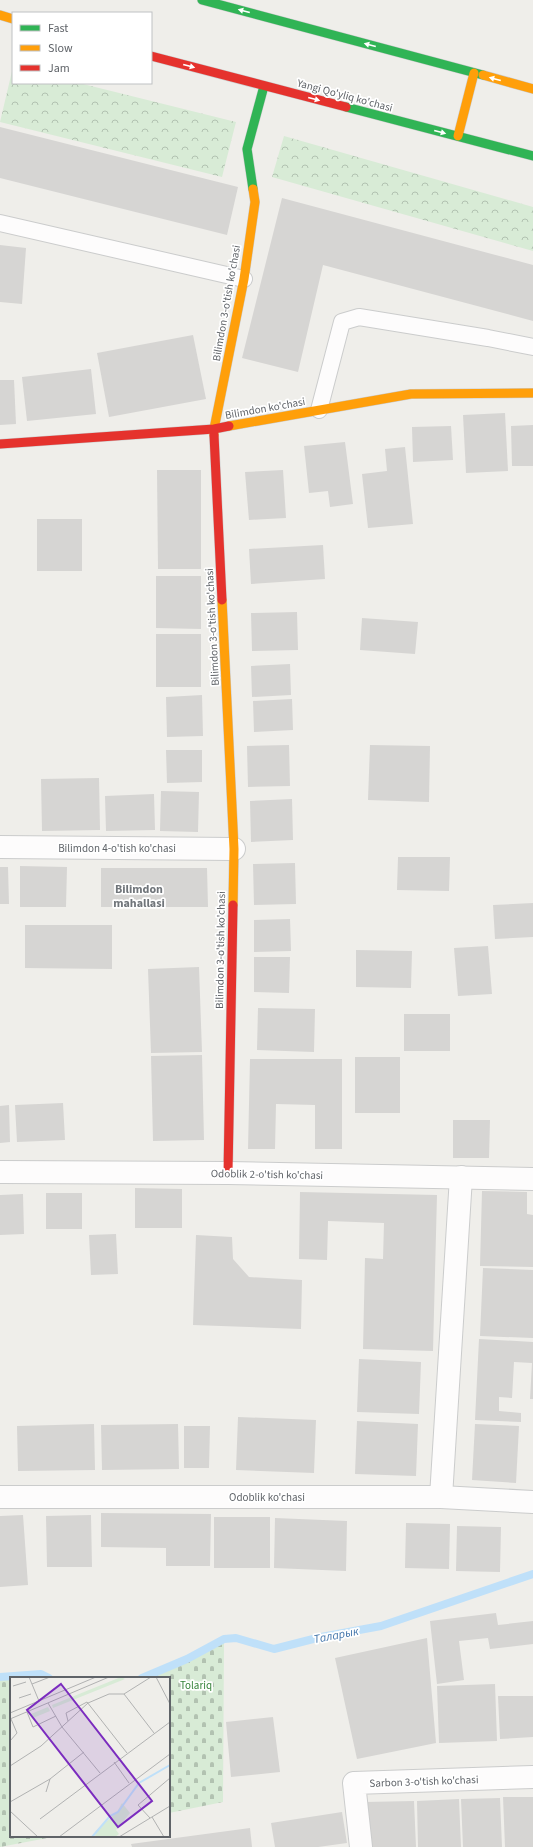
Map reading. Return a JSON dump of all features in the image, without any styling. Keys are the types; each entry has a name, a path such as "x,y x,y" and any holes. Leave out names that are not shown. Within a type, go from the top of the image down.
{"street":[{"path":"202,0 533,89"},
{"path":"0,15 12,19"},
{"name":"Yangi Qo'yliq ko'chasi","path":"152,56 533,156"},
{"path":"458,136 474,74"},
{"name":"Bilimdon 3-o'tish ko'chasi","path":"228,1173 234,849 214,429 244,279 256,202 247,150 264,86"},
{"name":"Bilimdon ko'chasi","path":"0,444 214,429 411,394 533,393"},
{"name":"Bilimdon 4-o'tish ko'chasi","path":"0,847 234,849"},
{"name":"Odoblik 2-o'tish ko'chasi","path":"0,1172 228,1173 533,1179"},
{"path":"441,1497 461,1177"},
{"name":"Odoblik ko'chasi","path":"0,1498 441,1497 533,1502"},
{"name":"Sarbon 3-o'tish ko'chasi","path":"361,1847 354,1783 533,1777"}],"lane":[{"path":"0,224 244,279"},
{"path":"320,410 342,322 359,317 488,338 533,347"}],"green space":[{"path":"12,71 12,84 83,84 236,122 222,177 0,122"},
{"path":"284,136 533,207 533,251 272,177"},
{"name":"Tolariq","path":"224,1639 223,1802 170,1813 170,1677 144,1677 187,1659"},
{"path":"41,1674 47,1677 10,1677 10,1837 53,1837 0,1847 0,1677"}],"building":[{"path":"0,127 238,187 227,235 0,178"},
{"path":"282,198 533,265 533,321 323,265 298,372 242,358"},
{"path":"0,245 26,248 22,304 0,302"},
{"path":"193,335 206,399 109,417 97,353"},
{"path":"91,369 96,414 27,421 22,377"},
{"path":"0,380 14,380 16,424 0,425"},
{"path":"505,413 508,471 466,473 463,415"},
{"path":"533,425 533,466 512,466 511,426"},
{"path":"451,426 453,460 413,462 412,427"},
{"path":"345,442 353,504 330,507 328,491 309,493 304,446"},
{"path":"405,447 413,524 368,528 362,474 387,471 385,449"},
{"path":"157,470 201,470 201,569 158,569"},
{"path":"283,470 286,518 249,520 245,472"},
{"path":"37,519 82,519 82,571 37,571"},
{"path":"323,545 325,579 251,584 249,549"},
{"path":"156,576 201,576 201,629 156,628"},
{"path":"297,612 298,650 252,651 251,613"},
{"path":"362,618 418,622 415,654 360,650"},
{"path":"156,634 201,634 201,687 156,687"},
{"path":"290,664 291,695 252,697 251,666"},
{"path":"202,695 203,736 167,737 166,697"},
{"path":"292,699 293,730 254,732 253,701"},
{"path":"289,745 290,786 248,787 247,746"},
{"path":"370,745 430,746 429,802 368,800"},
{"path":"166,750 202,750 202,782 167,783"},
{"path":"99,778 100,830 42,831 41,779"},
{"path":"161,791 199,792 198,832 160,831"},
{"path":"154,794 155,830 106,831 105,796"},
{"path":"292,799 293,840 251,842 250,801"},
{"path":"398,857 450,857 449,891 397,890"},
{"path":"295,863 296,904 254,905 253,864"},
{"path":"20,866 67,867 66,907 20,907"},
{"path":"0,867 8,867 9,904 0,904"},
{"path":"101,868 207,868 208,907 101,907"},
{"path":"533,903 533,937 495,939 493,905"},
{"path":"290,919 291,951 254,952 254,920"},
{"path":"25,925 112,925 112,969 25,968"},
{"path":"488,946 492,994 458,996 454,948"},
{"path":"356,950 412,951 411,988 356,987"},
{"path":"254,957 290,957 289,993 254,992"},
{"path":"199,967 202,1052 151,1053 148,969"},
{"path":"258,1008 315,1009 314,1052 257,1050"},
{"path":"404,1014 450,1014 450,1051 404,1051"},
{"path":"202,1055 204,1140 153,1141 151,1056"},
{"path":"355,1057 400,1057 400,1113 355,1113"},
{"path":"250,1059 342,1059 342,1149 315,1149 315,1105 276,1104 275,1149 248,1149"},
{"path":"63,1103 65,1140 17,1142 15,1105"},
{"path":"9,1105 10,1142 0,1143 0,1106"},
{"path":"453,1120 490,1120 489,1158 453,1158"},
{"path":"135,1188 182,1189 182,1228 135,1228"},
{"path":"482,1191 527,1192 527,1214 533,1215 533,1267 480,1266"},
{"path":"300,1192 437,1195 433,1351 363,1349 365,1258 383,1259 384,1223 328,1221 327,1260 299,1259"},
{"path":"46,1193 82,1193 82,1229 46,1229"},
{"path":"23,1194 24,1234 0,1235 0,1195"},
{"path":"116,1234 118,1274 91,1275 89,1235"},
{"path":"196,1235 232,1237 233,1259 249,1277 302,1280 301,1329 193,1325"},
{"path":"483,1268 533,1270 533,1338 480,1336"},
{"path":"479,1339 533,1342 533,1399 530,1399 532,1363 514,1362 512,1398 499,1397 499,1411 521,1413 521,1422 475,1420"},
{"path":"359,1359 421,1362 419,1414 357,1412"},
{"path":"238,1417 316,1420 314,1473 236,1470"},
{"path":"357,1421 418,1424 416,1476 355,1474"},
{"path":"94,1424 95,1470 18,1471 17,1426"},
{"path":"178,1424 179,1469 102,1470 101,1425"},
{"path":"475,1424 519,1426 516,1483 472,1480"},
{"path":"184,1426 210,1426 209,1468 184,1468"},
{"path":"101,1513 211,1514 210,1566 166,1566 166,1548 101,1547"},
{"path":"23,1515 28,1585 0,1587 0,1516"},
{"path":"91,1515 92,1567 47,1567 46,1516"},
{"path":"214,1517 270,1517 270,1568 214,1568"},
{"path":"275,1518 347,1521 346,1571 274,1568"},
{"path":"406,1523 450,1524 449,1569 405,1568"},
{"path":"457,1526 501,1527 500,1572 456,1571"},
{"path":"496,1613 498,1625 533,1621 533,1644 490,1649 488,1638 459,1641 464,1680 437,1684 430,1621"},
{"path":"427,1638 436,1743 357,1759 335,1658"},
{"path":"495,1684 497,1741 439,1743 437,1686"},
{"path":"498,1696 533,1696 533,1737 500,1739"},
{"path":"273,1717 280,1772 231,1777 226,1722"},
{"path":"503,1797 533,1797 533,1847 505,1847"},
{"path":"500,1798 502,1847 463,1847 461,1799"},
{"path":"459,1799 461,1847 418,1847 417,1801"},
{"path":"414,1801 416,1847 366,1847 365,1802"},
{"path":"342,1812 347,1843 318,1847 275,1847 271,1823"},
{"path":"250,1828 252,1847 132,1847 131,1844"}],"waterway":[{"name":"Таларык","path":"144,1677 187,1659 224,1639 236,1638 274,1649 321,1637 381,1626 533,1574"},
{"name":"Таларык","path":"0,1677 41,1674 47,1677"}],"traffic: fast":[{"path":"202,0 483,75"},
{"path":"253,189 247,149 264,86"},
{"path":"346,107 533,156"}],"traffic: slow":[{"path":"0,15 12,19"},
{"path":"458,136 474,73"},
{"path":"483,75 533,89"},
{"path":"214,435 244,279 255,202 253,189"},
{"path":"229,426 411,394 533,393"},
{"path":"222,600 234,849 233,905"}],"traffic: jam":[{"path":"152,56 346,107"},
{"path":"0,444 214,429 229,426"},
{"path":"214,435 222,600"},
{"path":"228,1173 233,905"}],"district":[{"name":"Bilimdon mahallasi","path":"139,896"}]}
